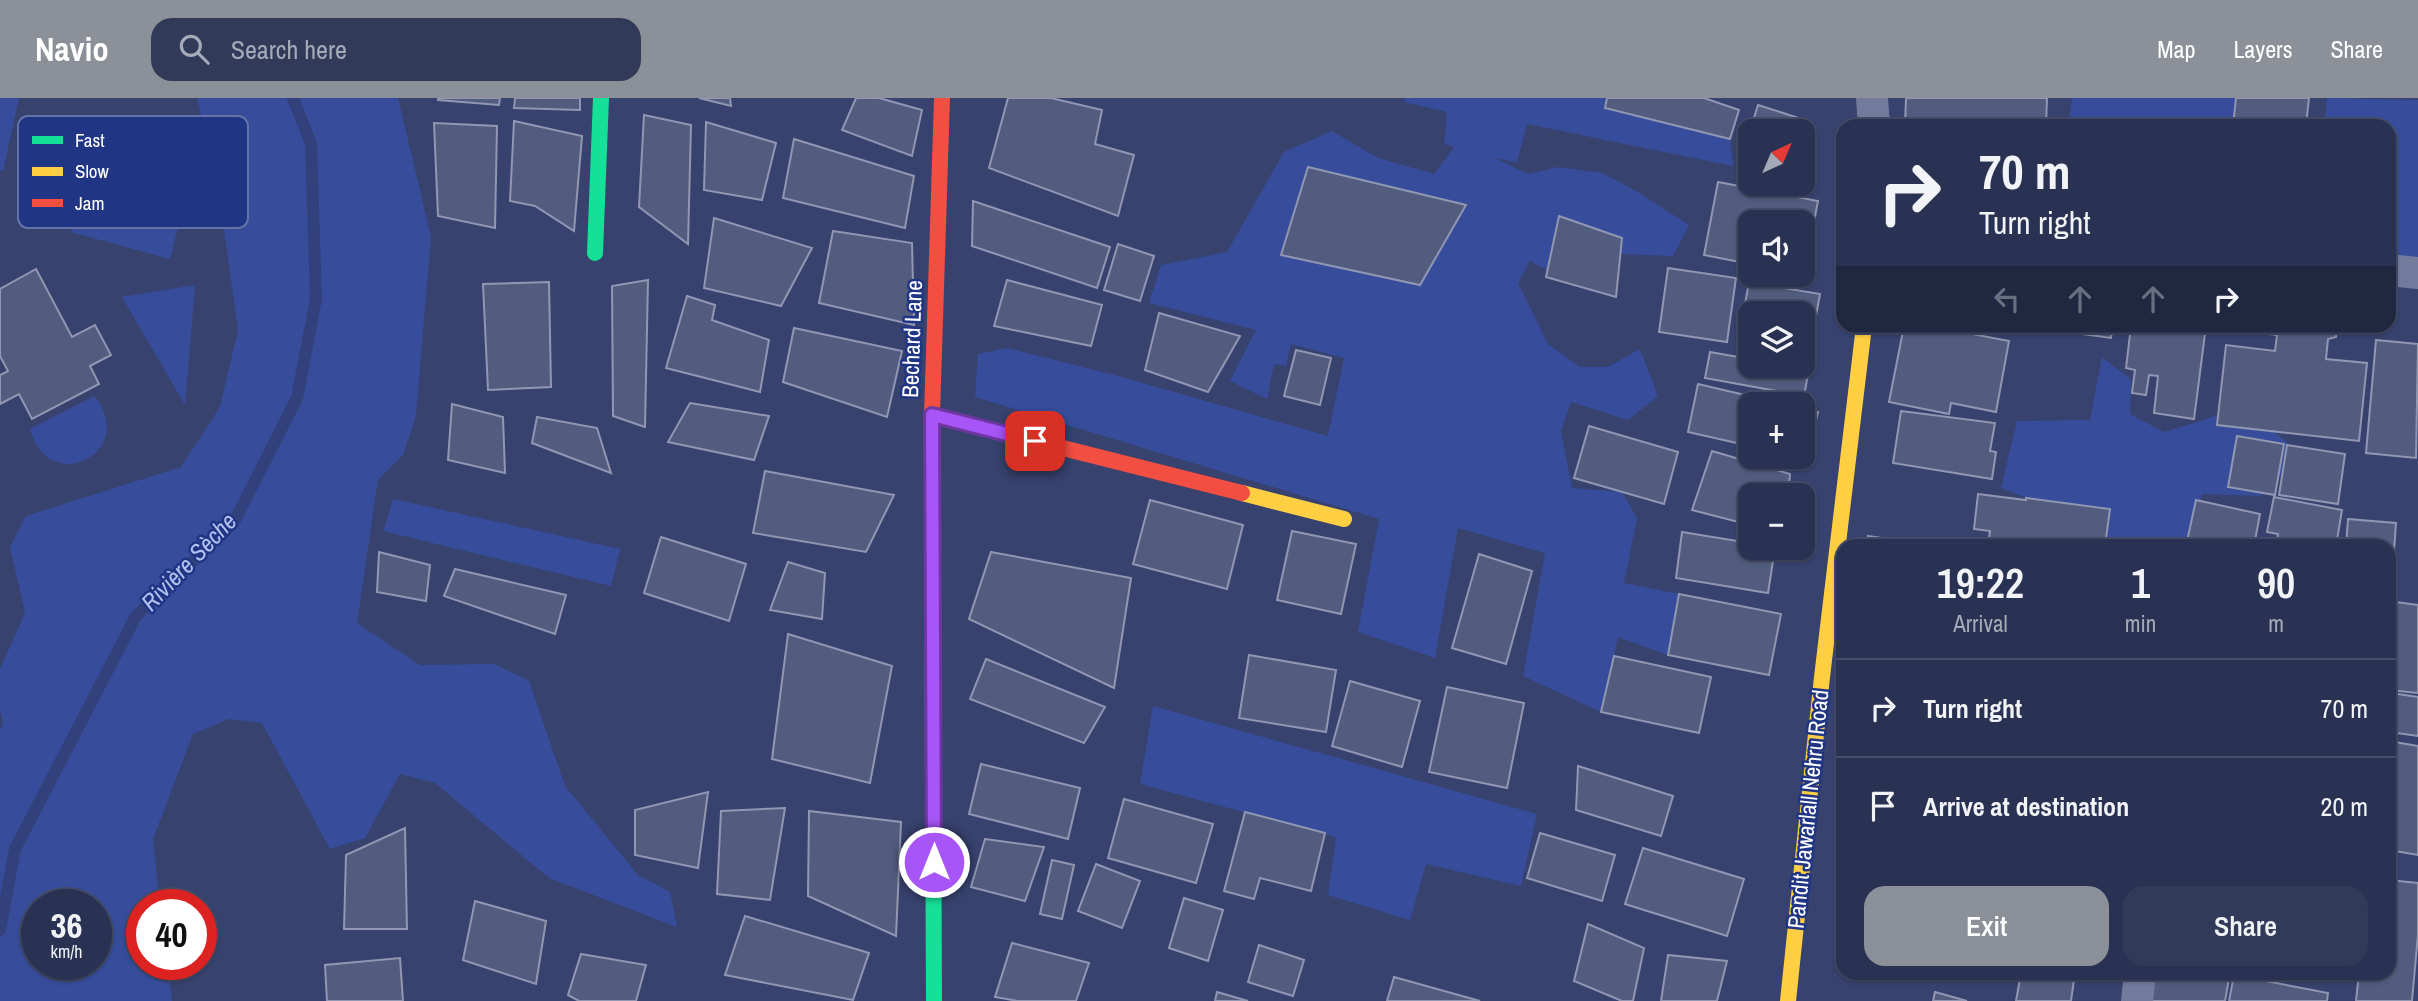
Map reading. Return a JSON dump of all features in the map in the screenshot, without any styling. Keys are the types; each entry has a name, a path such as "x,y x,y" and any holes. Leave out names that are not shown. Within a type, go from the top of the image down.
{"street":[{"path":"595,253 601,98"},
{"name":"Bechard Lane","path":"934,1001 932,415 942,98"},
{"path":"1872,98 1874,119"},
{"path":"2396,271 2418,273"},
{"name":"Pandit Jawarlall Nehru Road","path":"1845,539 1863,333"},
{"path":"932,415 1344,519"},
{"name":"Pandit Jawarlall Nehru Road","path":"1788,1001 1836,634"},
{"path":"2137,1001 2139,980"}],"shaded area":[{"path":"0,98 19,98 3,171 0,171"},
{"path":"197,98 398,98 431,237 416,416 403,455 378,480 357,623 420,665 494,664 529,681 565,786 638,875 670,892 677,927 549,878 435,783 400,774 365,838 330,849 262,723 229,719 193,734 153,839 158,889 126,889 126,980 169,980 172,1001 0,1001 0,731 3,723 0,708 0,669 25,613 10,547 26,516 181,467 220,407 238,330 224,228 248,228 248,116 201,116"},
{"path":"1405,98 1607,98 1606,108 1730,139 1733,166 1527,124 1517,163 1493,157 1528,174 1558,167 1602,173 1689,225 1673,256 1621,254 1600,249 1574,285 1530,261 1518,283 1548,344 1580,367 1608,367 1640,349 1658,396 1628,420 1571,402 1561,431 1572,488 1622,492 1637,518 1624,583 1679,594 1668,655 1618,637 1601,712 1523,676 1545,553 1458,528 1435,658 1358,632 1379,519 975,397 978,354 1007,348 1118,376 1328,436 1344,358 1291,344 1286,366 1274,364 1267,399 1230,381 1256,330 1149,303 1161,265 1227,252 1284,152 1332,131 1378,158 1434,174 1454,147 1444,144 1447,112 1404,102"},
{"path":"2072,98 2243,98 2242,119 2070,119"},
{"path":"2327,98 2418,100 2418,273 2396,271 2396,119 2325,119"},
{"path":"72,228 178,228 170,259 71,232"},
{"path":"195,285 185,405 122,297"},
{"path":"2102,357 2131,380 2130,414 2164,432 2242,405 2302,455 2260,496 2202,494 2191,539 2106,539 2099,526 2001,488 2017,421 2090,420"},
{"path":"94,396 105,416 106,434 99,449 86,459 71,464 54,461 40,450 30,429"},
{"path":"393,499 620,549 611,586 383,531"},
{"path":"1153,706 1537,814 1521,886 1426,864 1410,920 1328,895 1336,837 1140,784"}],"building":[{"path":"438,98 500,98 499,105"},
{"path":"515,98 580,98 580,110 514,108"},
{"path":"699,98 730,98 731,106"},
{"path":"856,98 879,98 922,110 912,156 842,130"},
{"path":"1008,98 1051,98 1102,110 1095,144 1134,155 1118,216 989,168"},
{"path":"1607,98 1704,98 1739,110 1730,139 1605,108"},
{"path":"1906,98 2047,98 2046,119 1905,119"},
{"path":"2236,98 2309,98 2307,119 2234,119"},
{"path":"1758,105 1802,119 1754,119"},
{"path":"644,115 691,125 688,244 639,207"},
{"path":"514,121 582,136 574,231 535,206 510,201"},
{"path":"706,122 776,143 762,200 704,190"},
{"path":"434,123 497,126 495,228 438,216"},
{"path":"794,139 914,176 905,228 783,198"},
{"path":"1308,167 1466,205 1420,285 1281,255"},
{"path":"1718,182 1738,186 1738,196 1792,196 1818,201 1815,217 1815,210 1738,210 1738,262 1704,255"},
{"path":"973,201 1110,247 1097,288 972,246"},
{"path":"1559,216 1622,238 1616,297 1546,277"},
{"path":"714,218 812,248 781,306 704,288"},
{"path":"833,231 912,243 914,325 819,303"},
{"path":"1118,244 1154,256 1140,301 1104,290"},
{"path":"1668,268 1736,278 1727,342 1659,332"},
{"path":"36,269 72,337 95,325 111,355 90,366 99,384 32,419 19,394 0,404 0,375 8,371 0,356 0,289"},
{"path":"648,280 645,427 613,416 612,286"},
{"path":"1007,280 1102,305 1091,346 994,326"},
{"path":"549,282 551,387 488,390 483,284"},
{"path":"1748,287 1779,287 1820,294 1815,322 1815,301 1746,301"},
{"path":"687,296 715,305 712,320 769,340 760,392 666,368"},
{"path":"1159,313 1240,336 1208,392 1145,370"},
{"path":"794,328 902,351 887,417 783,382"},
{"path":"1903,333 1967,333 2009,341 1996,412 1951,403 1949,414 1889,402"},
{"path":"2074,333 2112,333 2111,338"},
{"path":"2130,333 2205,333 2194,419 2154,413 2158,376 2149,375 2146,395 2132,393 2135,370 2126,368"},
{"path":"2261,333 2336,333 2336,337 2328,339 2326,359 2367,363 2359,441 2217,425 2226,345 2275,351 2277,335"},
{"path":"2376,340 2418,344 2416,458 2366,453"},
{"path":"1296,350 1331,358 1320,405 1284,396"},
{"path":"1710,352 1738,357 1738,378 1807,378 1805,392 1782,392 1705,378"},
{"path":"1698,384 1738,393 1738,443 1688,432"},
{"path":"690,403 769,416 754,460 668,442"},
{"path":"452,404 503,417 505,473 448,460"},
{"path":"1901,411 1995,423 1990,451 1996,452 1992,479 1893,463"},
{"path":"537,417 597,428 611,473 532,443"},
{"path":"1589,426 1678,452 1664,504 1574,478"},
{"path":"2237,436 2284,444 2275,495 2228,487"},
{"path":"2287,445 2345,454 2338,504 2279,495"},
{"path":"1712,451 1738,459 1738,469 1773,469 1790,474 1789,483 1738,483 1738,522 1692,510"},
{"path":"765,471 894,495 866,552 753,533"},
{"path":"1978,494 2110,509 2106,539 1989,539 1990,531 1974,529"},
{"path":"2274,497 2342,510 2337,539 2277,539 2278,534 2267,532"},
{"path":"1150,500 1243,525 1227,589 1133,564"},
{"path":"2196,500 2260,514 2255,539 2188,539"},
{"path":"2348,519 2396,523 2395,539 2347,539"},
{"path":"1292,531 1356,544 1341,614 1277,600"},
{"path":"1682,532 1738,541 1738,560 1773,560 1768,593 1676,578"},
{"path":"1868,536 1889,539 1868,539"},
{"path":"661,537 746,564 729,621 644,593"},
{"path":"379,552 430,565 426,601 377,592"},
{"path":"991,552 1131,578 1114,688 969,619"},
{"path":"1479,554 1532,571 1506,664 1452,648"},
{"path":"788,562 825,573 822,619 770,610"},
{"path":"455,569 566,595 555,634 444,596"},
{"path":"1679,594 1781,614 1769,675 1668,655"},
{"path":"2396,602 2418,605 2418,693 2396,691"},
{"path":"788,634 892,666 870,783 772,759"},
{"path":"1249,655 1336,670 1326,732 1239,718"},
{"path":"1614,656 1711,677 1699,733 1601,712"},
{"path":"986,659 1105,707 1084,743 970,699"},
{"path":"1350,681 1420,701 1402,767 1332,746"},
{"path":"1447,687 1524,703 1507,788 1429,772"},
{"path":"2396,694 2418,697 2418,736 2396,733"},
{"path":"2396,742 2418,746 2418,855 2396,851"},
{"path":"981,764 1080,788 1068,839 969,814"},
{"path":"1578,766 1673,796 1661,836 1576,810"},
{"path":"708,792 698,868 635,855 635,810"},
{"path":"1124,799 1213,824 1196,883 1108,858"},
{"path":"785,808 770,900 717,894 721,811"},
{"path":"809,811 901,822 896,936 808,896"},
{"path":"1245,812 1325,833 1311,891 1260,878 1254,899 1224,891"},
{"path":"405,828 407,929 344,929 346,855"},
{"path":"1540,833 1615,855 1602,901 1527,878"},
{"path":"985,839 1044,847 1025,901 971,887"},
{"path":"1643,848 1744,879 1727,936 1625,904"},
{"path":"1052,860 1074,865 1062,919 1040,914"},
{"path":"1096,864 1140,881 1122,928 1078,911"},
{"path":"2396,881 2418,883 2418,934 2412,1001 2356,1001 2358,980 2396,980"},
{"path":"1184,898 1223,910 1208,961 1169,948"},
{"path":"475,901 546,921 536,984 463,960"},
{"path":"745,916 869,953 853,1000 725,975"},
{"path":"1588,924 1644,948 1633,1001 1622,1001 1574,981"},
{"path":"1012,943 1089,963 1076,1001 1018,1001 995,997"},
{"path":"1259,945 1304,960 1293,996 1248,982"},
{"path":"581,954 646,965 636,1001 579,1001 568,995"},
{"path":"1668,955 1727,961 1717,1001 1661,1001"},
{"path":"400,958 403,1001 327,1001 325,965"},
{"path":"1394,977 1480,1001 1387,1001"},
{"path":"2020,980 2074,980 2071,1001 2016,1001"},
{"path":"2152,980 2229,980 2225,1001 2148,1001"},
{"path":"2233,980 2260,980 2328,993 2327,1001 2229,1001"},
{"path":"1217,992 1248,1001 1215,1001"},
{"path":"1935,992 1967,1001 1933,1001"}],"waterway":[{"name":"Rivière Sèche","path":"0,930 15,849 136,616 234,522 297,398 316,299 311,144 293,98"}],"traffic: fast":[{"path":"595,253 601,98"},
{"path":"932,533 934,1001"}],"traffic: slow":[{"path":"1839,539 1863,333"},
{"path":"1242,493 1344,519"},
{"path":"1788,1001 1836,560"}],"traffic: jam":[{"path":"932,533 932,415 942,98"},
{"path":"932,415 1242,493"}],"route":[{"path":"934,862 932,415 1035,441"}]}
